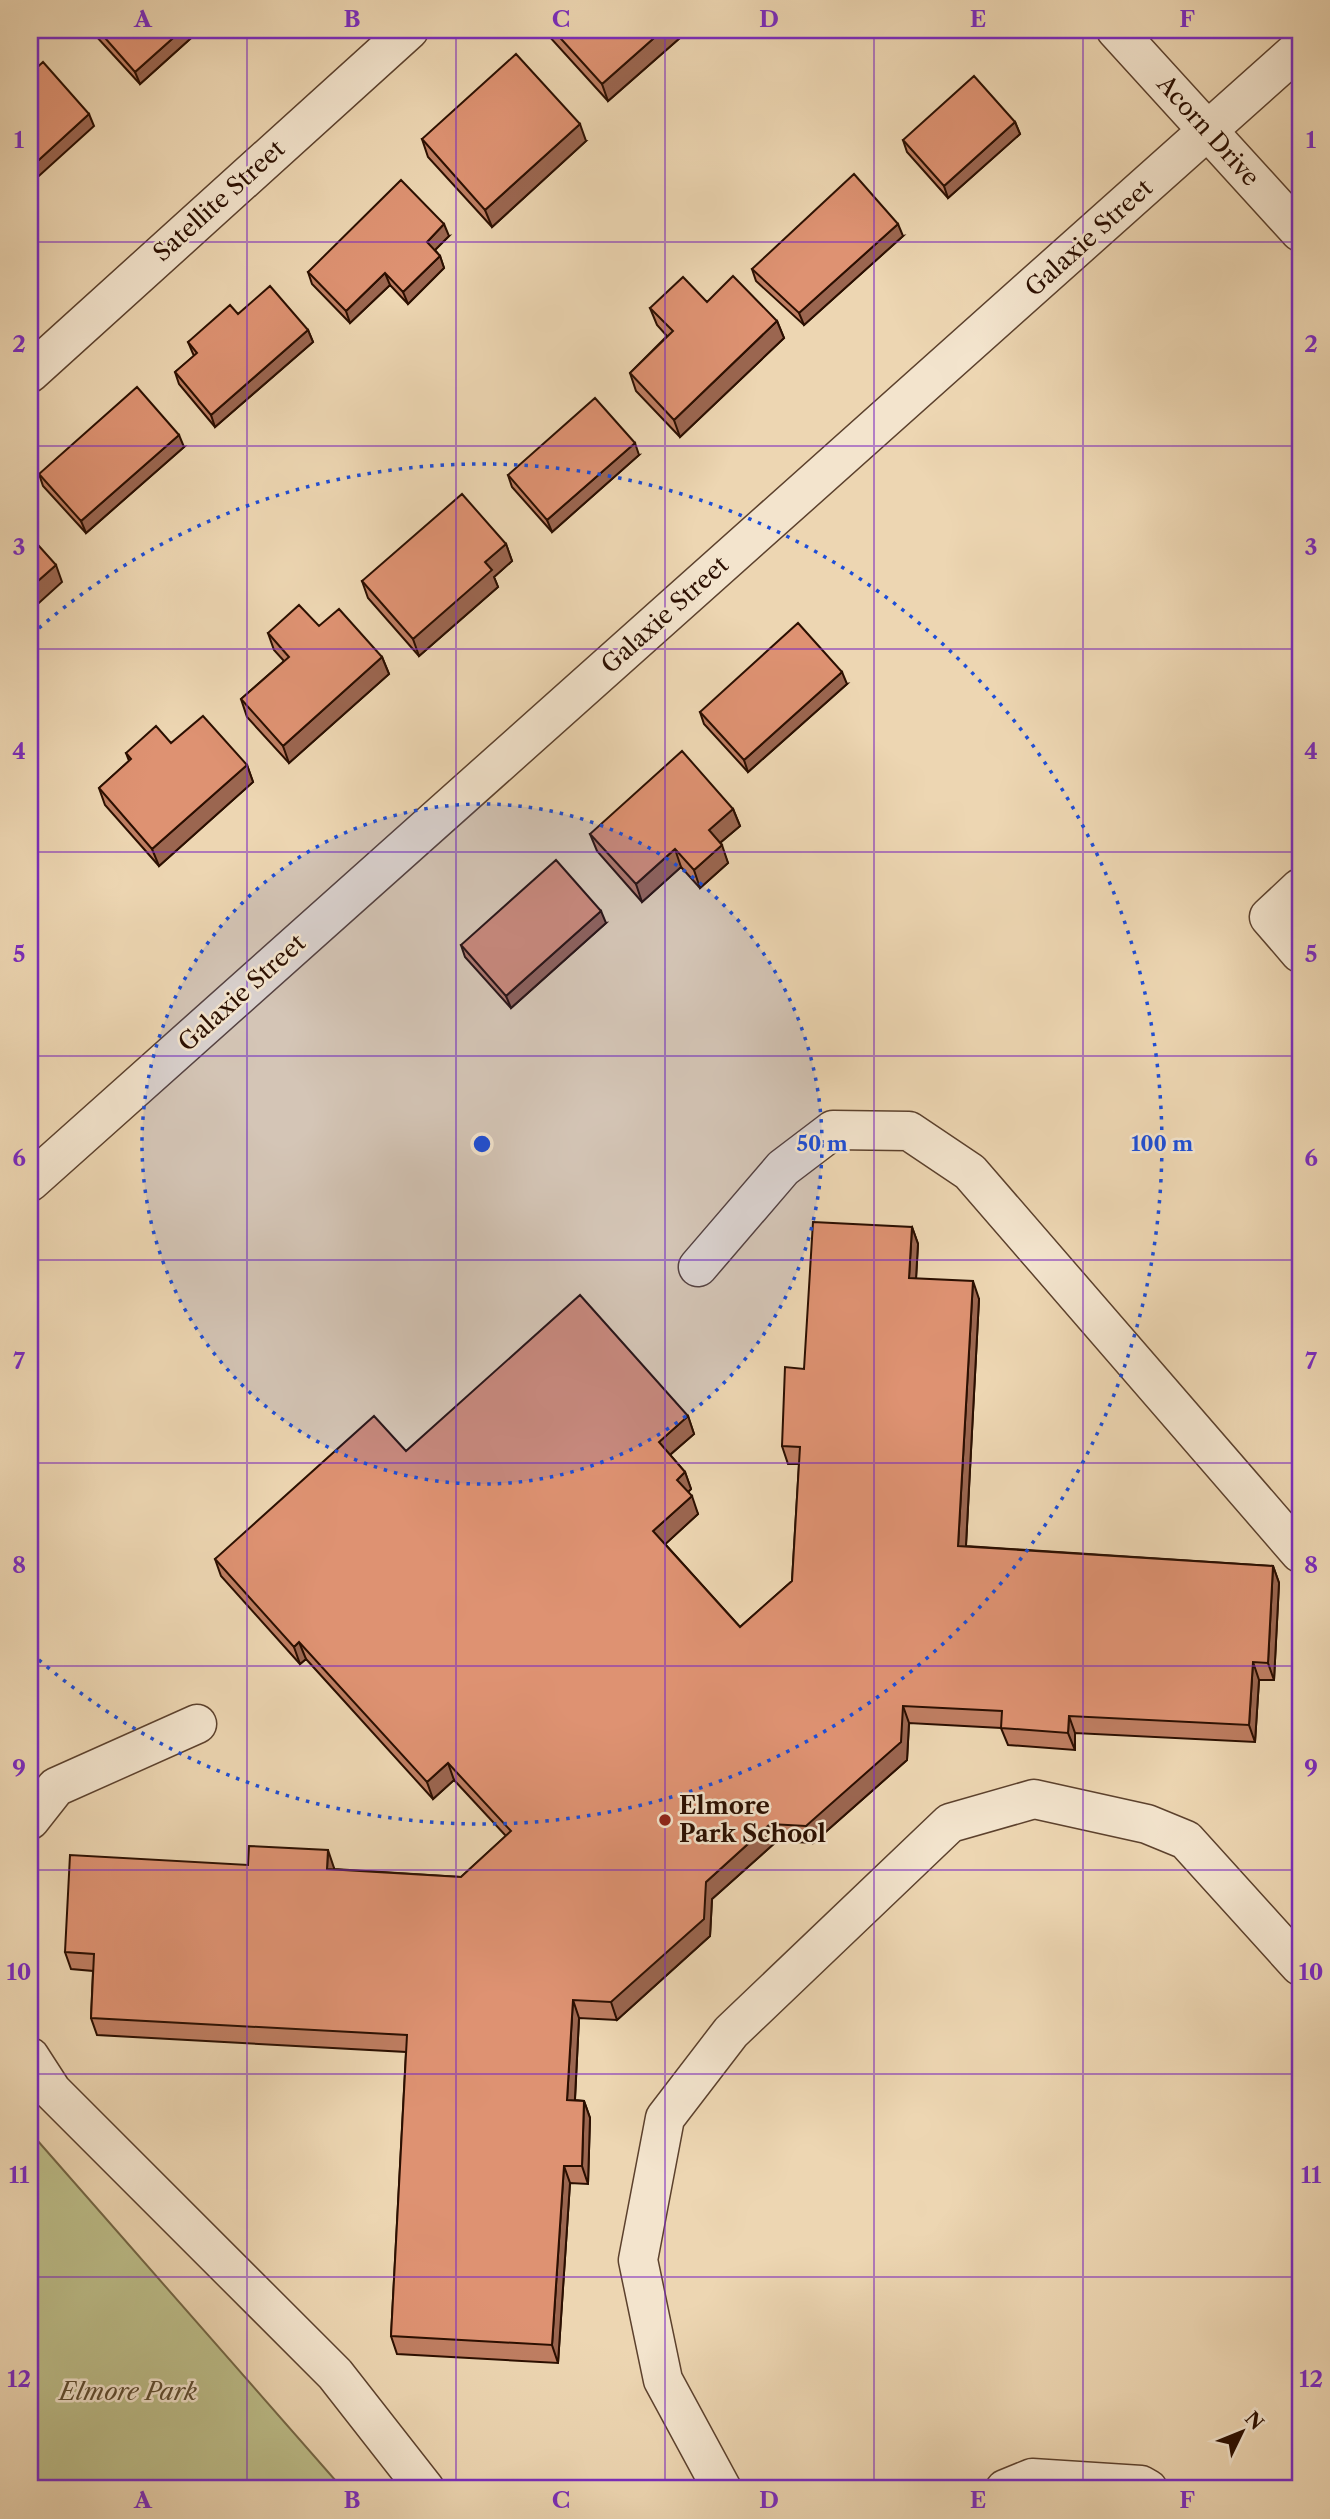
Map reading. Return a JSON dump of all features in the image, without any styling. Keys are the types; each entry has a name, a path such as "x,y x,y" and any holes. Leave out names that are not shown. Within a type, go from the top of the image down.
{"street":[{"name":"Satellite Street","path":"30,373 409,30"},
{"name":"Acorn Drive","path":"1116,30 1300,232"},
{"name":"Galaxie Street","path":"30,1182 1300,48"},
{"path":"1300,888 1269,917 1300,953"},
{"path":"698,1267 783,1168 833,1130 909,1131 970,1172 1300,1553"},
{"path":"30,1820 56,1787 197,1724"},
{"path":"722,2489 663,2380 638,2260 665,2119 732,2032 950,1822 1034,1800 1147,1824 1186,1840 1300,1966"},
{"path":"30,2057 52,2091 335,2374 425,2489"},
{"path":"1005,2489 1032,2478 1141,2485 1148,2489"}],"green space":[{"name":"Elmore Park","path":"30,2132 343,2489 30,2489"}],"building":[{"path":"98,30 182,30 135,72"},
{"path":"553,30 663,30 602,84"},
{"path":"516,54 580,124 485,210 422,139"},
{"path":"43,62 89,114 30,168 30,74"},
{"path":"974,76 1015,122 944,186 903,140"},
{"path":"854,174 898,224 799,313 752,269"},
{"path":"401,180 444,224 427,242 440,256 403,292 385,273 346,311 308,272"},
{"path":"733,276 777,321 674,420 630,373 673,331 650,308 683,277 707,302"},
{"path":"270,286 308,330 211,415 175,372 197,353 188,342 230,305 238,314"},
{"path":"137,387 179,435 81,521 39,474"},
{"path":"595,398 635,443 547,520 508,475"},
{"path":"462,494 506,544 485,562 492,570 413,639 362,581"},
{"path":"30,536 56,565 30,588"},
{"path":"299,605 319,626 339,609 382,657 283,746 241,699 289,657 268,633"},
{"path":"798,623 842,672 744,760 700,712"},
{"path":"203,716 247,765 152,849 99,788 131,759 126,753 156,726 171,743"},
{"path":"682,751 733,809 709,830 722,845 694,870 675,849 636,884 590,834"},
{"path":"556,860 601,911 506,996 461,945"},
{"name":"Elmore Park School","path":"813,1222 912,1227 909,1278 973,1281 958,1546 1273,1566 1268,1663 1253,1662 1249,1725 1069,1716 1068,1733 1001,1728 1002,1711 903,1706 901,1742 806,1826 770,1824 706,1882 704,1919 611,2002 573,2000 567,2100 584,2101 582,2166 564,2166 552,2345 391,2336 407,2035 91,2018 94,1954 65,1952 70,1855 248,1865 249,1846 328,1850 327,1869 461,1877 511,1831 448,1763 427,1782 299,1642 294,1647 215,1559 374,1416 406,1451 580,1295 688,1416 659,1442 685,1472 677,1480 692,1496 653,1531 740,1627 792,1581 800,1447 782,1446 785,1367 804,1369"}],"place":[{"name":"Elmore Park School","path":"665,1820"}]}
